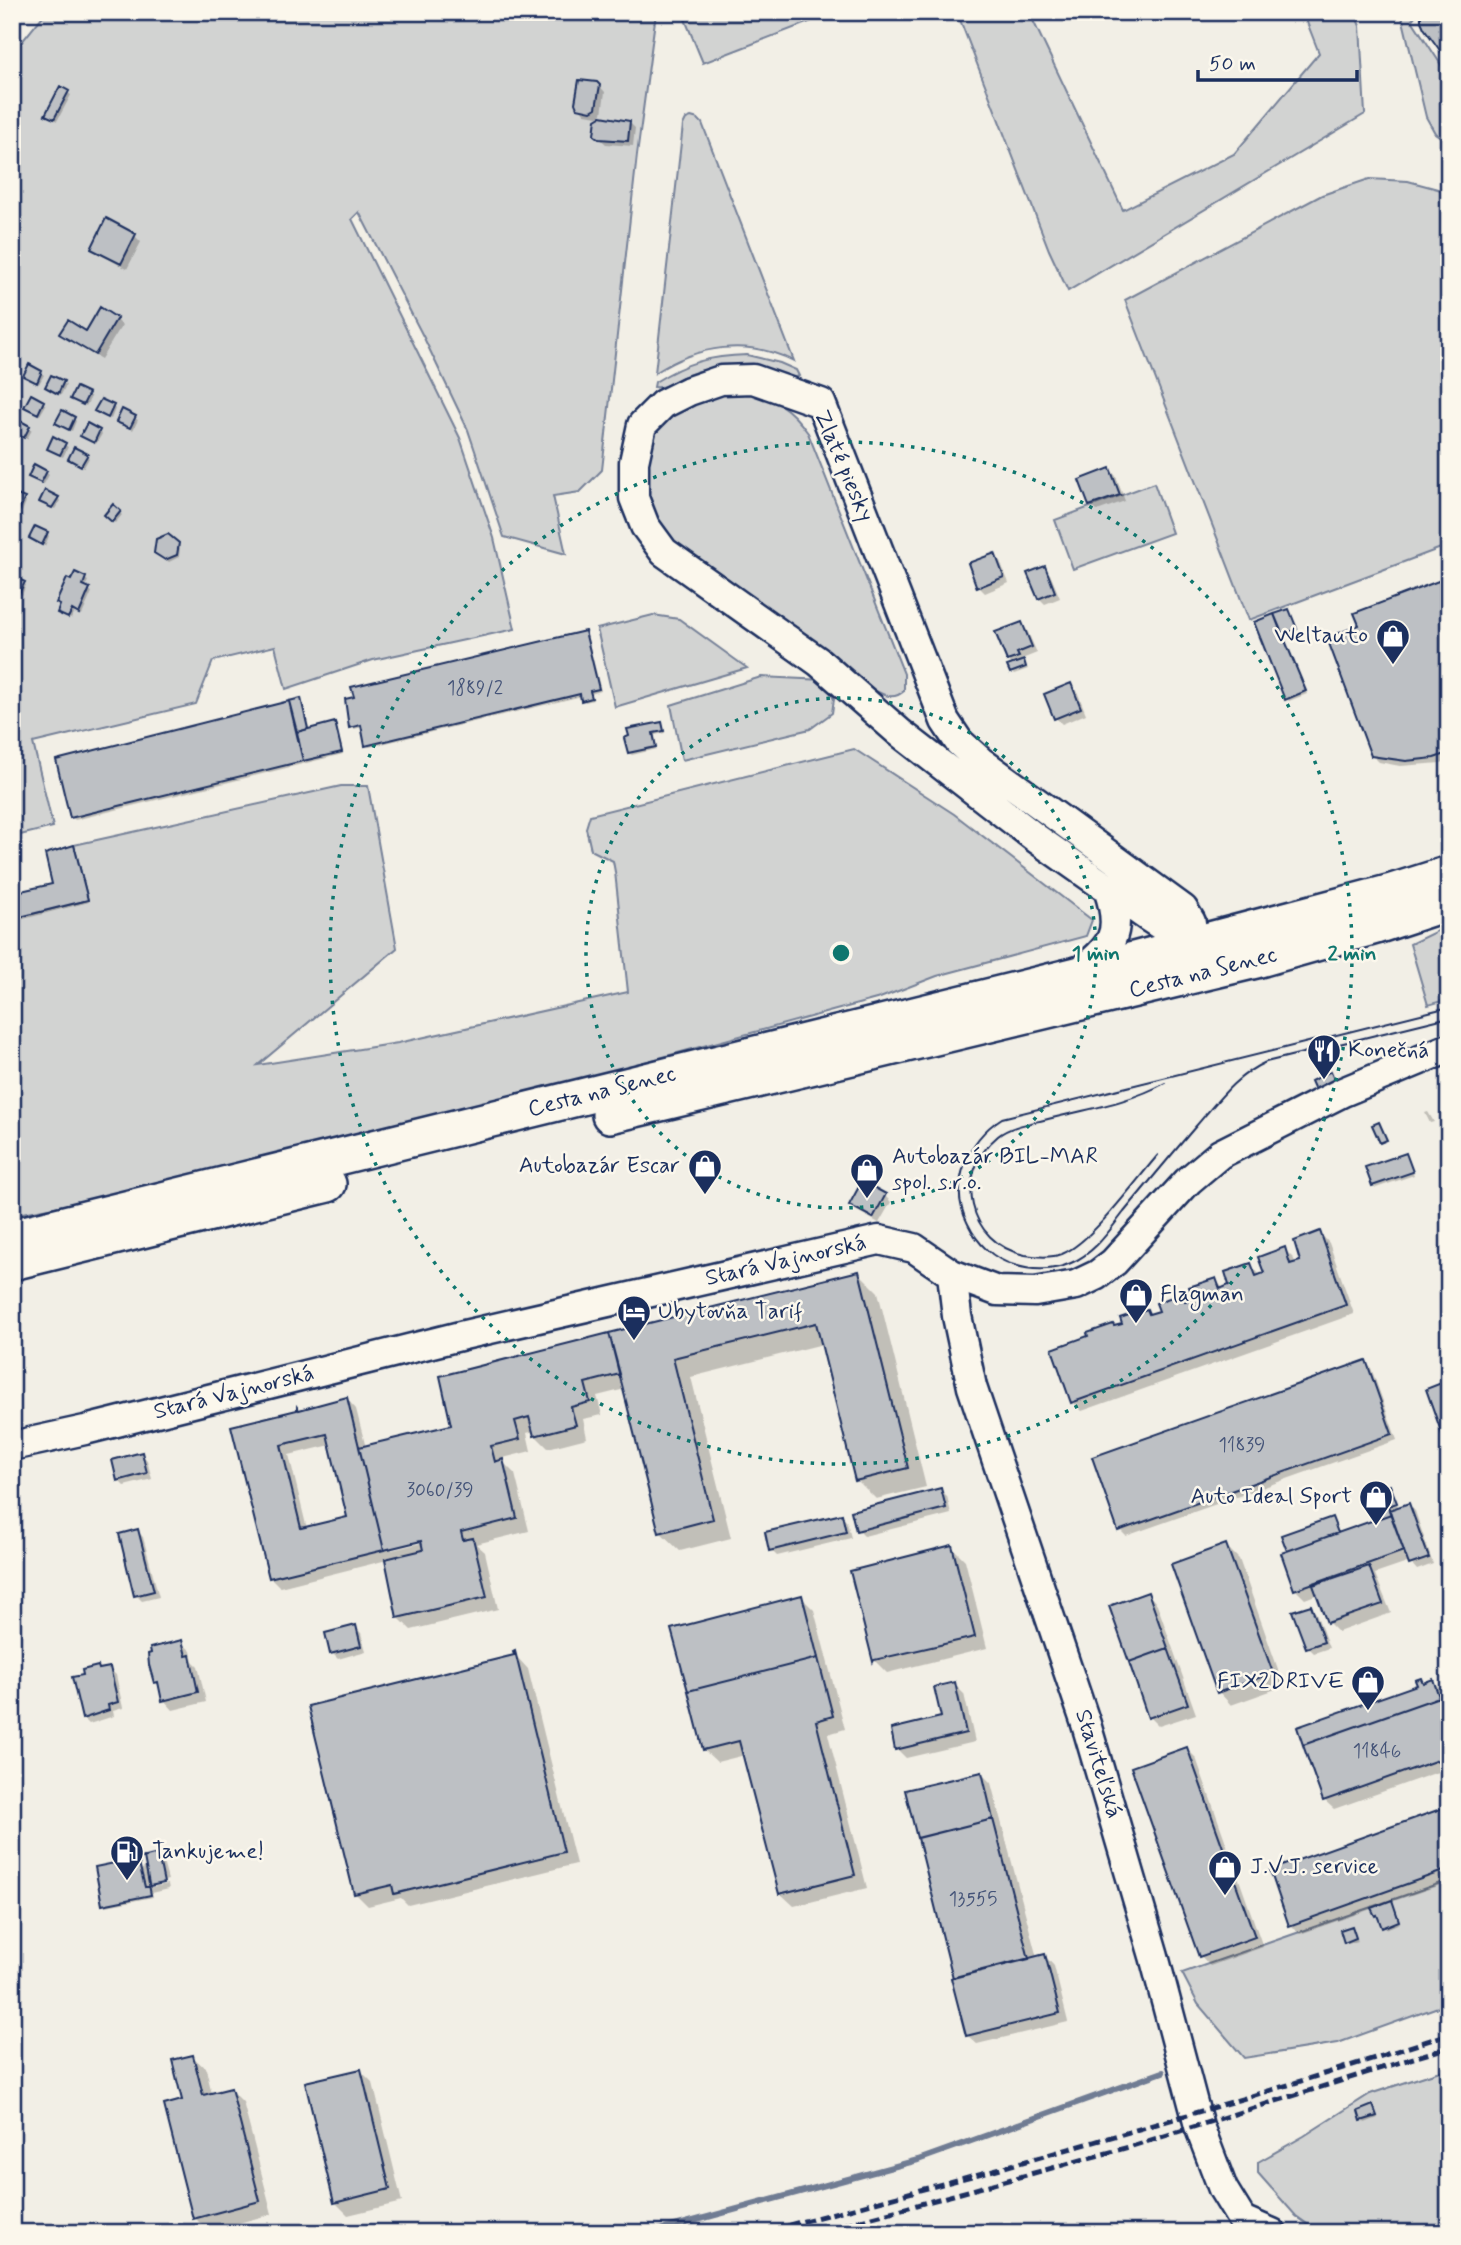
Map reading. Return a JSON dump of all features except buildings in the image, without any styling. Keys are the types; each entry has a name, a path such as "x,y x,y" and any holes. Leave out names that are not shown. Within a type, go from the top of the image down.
{"main road":[{"name":"Cesta na Senec","path":"12,1237 1077,975 1392,892 1449,874"},
{"name":"Cesta na Senec","path":"12,1262 1256,960 1449,902"}],"street":[{"name":"Zlaté piesky","path":"1191,945 1191,922 1183,909 1001,777 958,742 945,721 821,403 753,379 721,380 663,404 642,425 634,462 635,498 645,526 664,552 819,662 900,732 1037,839 1108,889 1191,945 1256,960"},
{"path":"1077,975 1103,953 1113,935 1116,913 1108,889"},
{"name":"Cesta na Senec","path":"1119,994 1173,961 1191,945"},
{"name":"Stará Vajnorská","path":"12,1446 464,1335 879,1240 914,1248 952,1274 997,1290 1020,1293 1076,1285 1097,1275 1114,1262 1188,1181 1220,1154 1343,1092 1449,1048"},
{"name":"Staviteľská","path":"952,1274 957,1316 972,1387 1086,1724 1154,1956 1199,2126 1223,2189 1242,2220 1272,2233"}],"shaded area":[{"path":"46,12 656,13 637,155 602,470 580,492 553,496 566,554 504,537 468,430 359,212 352,219 460,438 494,538 515,629 373,660 286,689 275,646 213,661 196,704 33,743 53,827 12,837 12,54"},
{"path":"682,12 835,12 703,63"},
{"path":"957,12 1029,12 1123,210 1234,154 1319,53 1303,12 1354,12 1360,26 1365,114 1068,291 1049,250"},
{"path":"1401,12 1418,12 1412,20 1449,77 1449,143 1435,133 1426,117"},
{"path":"691,117 702,123 794,361 758,349 723,348 688,356 655,373 683,125 686,119"},
{"path":"1369,179 1408,181 1449,192 1449,545 1249,620 1125,300 1322,195"},
{"path":"747,355 780,363 796,370 799,376 794,378 753,367 727,366 700,371 654,387 655,382 688,365 710,359"},
{"path":"744,389 780,405 794,416 808,433 904,674 904,691 900,694 889,696 874,690 673,544 664,534 645,495 650,440 671,413 689,400"},
{"path":"1154,483 1172,533 1073,569 1055,520"},
{"path":"653,615 679,619 747,668 615,707 597,629"},
{"path":"761,677 824,680 834,699 832,713 810,729 682,760 671,705"},
{"path":"854,749 954,814 1092,920 1086,936 937,976 880,998 232,1174 12,1215 12,919 88,900 74,845 341,786 368,786 397,948 258,1065 398,1043 628,992 613,861 591,850 586,828 590,815"},
{"path":"1449,925 1449,999 1428,1005 1410,944"},
{"path":"1449,1880 1449,2003 1338,2043 1244,2058 1198,2004 1182,1973"},
{"path":"1449,2068 1449,2172 1444,2176 1449,2184 1449,2233 1320,2233 1296,2216 1258,2173 1258,2162 1370,2094"}],"waterway":[{"path":"649,2233 918,2160 1163,2072"}],"tram line":[{"path":"1449,1007 1002,1118 979,1139 964,1165 960,1194 968,1224 986,1249 1006,1262 1042,1269 1071,1263 1101,1241 1219,1099 1255,1067 1449,1017"},
{"path":"1158,1155 1100,1224 1087,1237 1062,1254 1030,1256 1005,1248 990,1237 979,1222 973,1205 971,1187 975,1169 984,1151 998,1136 1021,1125 1122,1101 1165,1083"}],"railway":[{"path":"759,2233 1105,2139 1449,2034"},
{"path":"814,2233 1129,2147 1449,2047"}],"place":[{"name":"Weltauto","path":"1393,666"},
{"name":"Konečná","path":"1324,1081"},
{"name":"Autobazár Escar","path":"705,1196"},
{"name":"Autobazár BIL-MAR spol. s.r.o.","path":"867,1200"},
{"name":"Flagman","path":"1136,1325"},
{"name":"Ubytovňa Tarif","path":"634,1342"},
{"name":"Auto Ideal Sport","path":"1376,1527"},
{"name":"FIX2DRIVE","path":"1368,1712"},
{"name":"Tankujeme!","path":"127,1882"},
{"name":"J.V.J. service","path":"1225,1897"}]}
